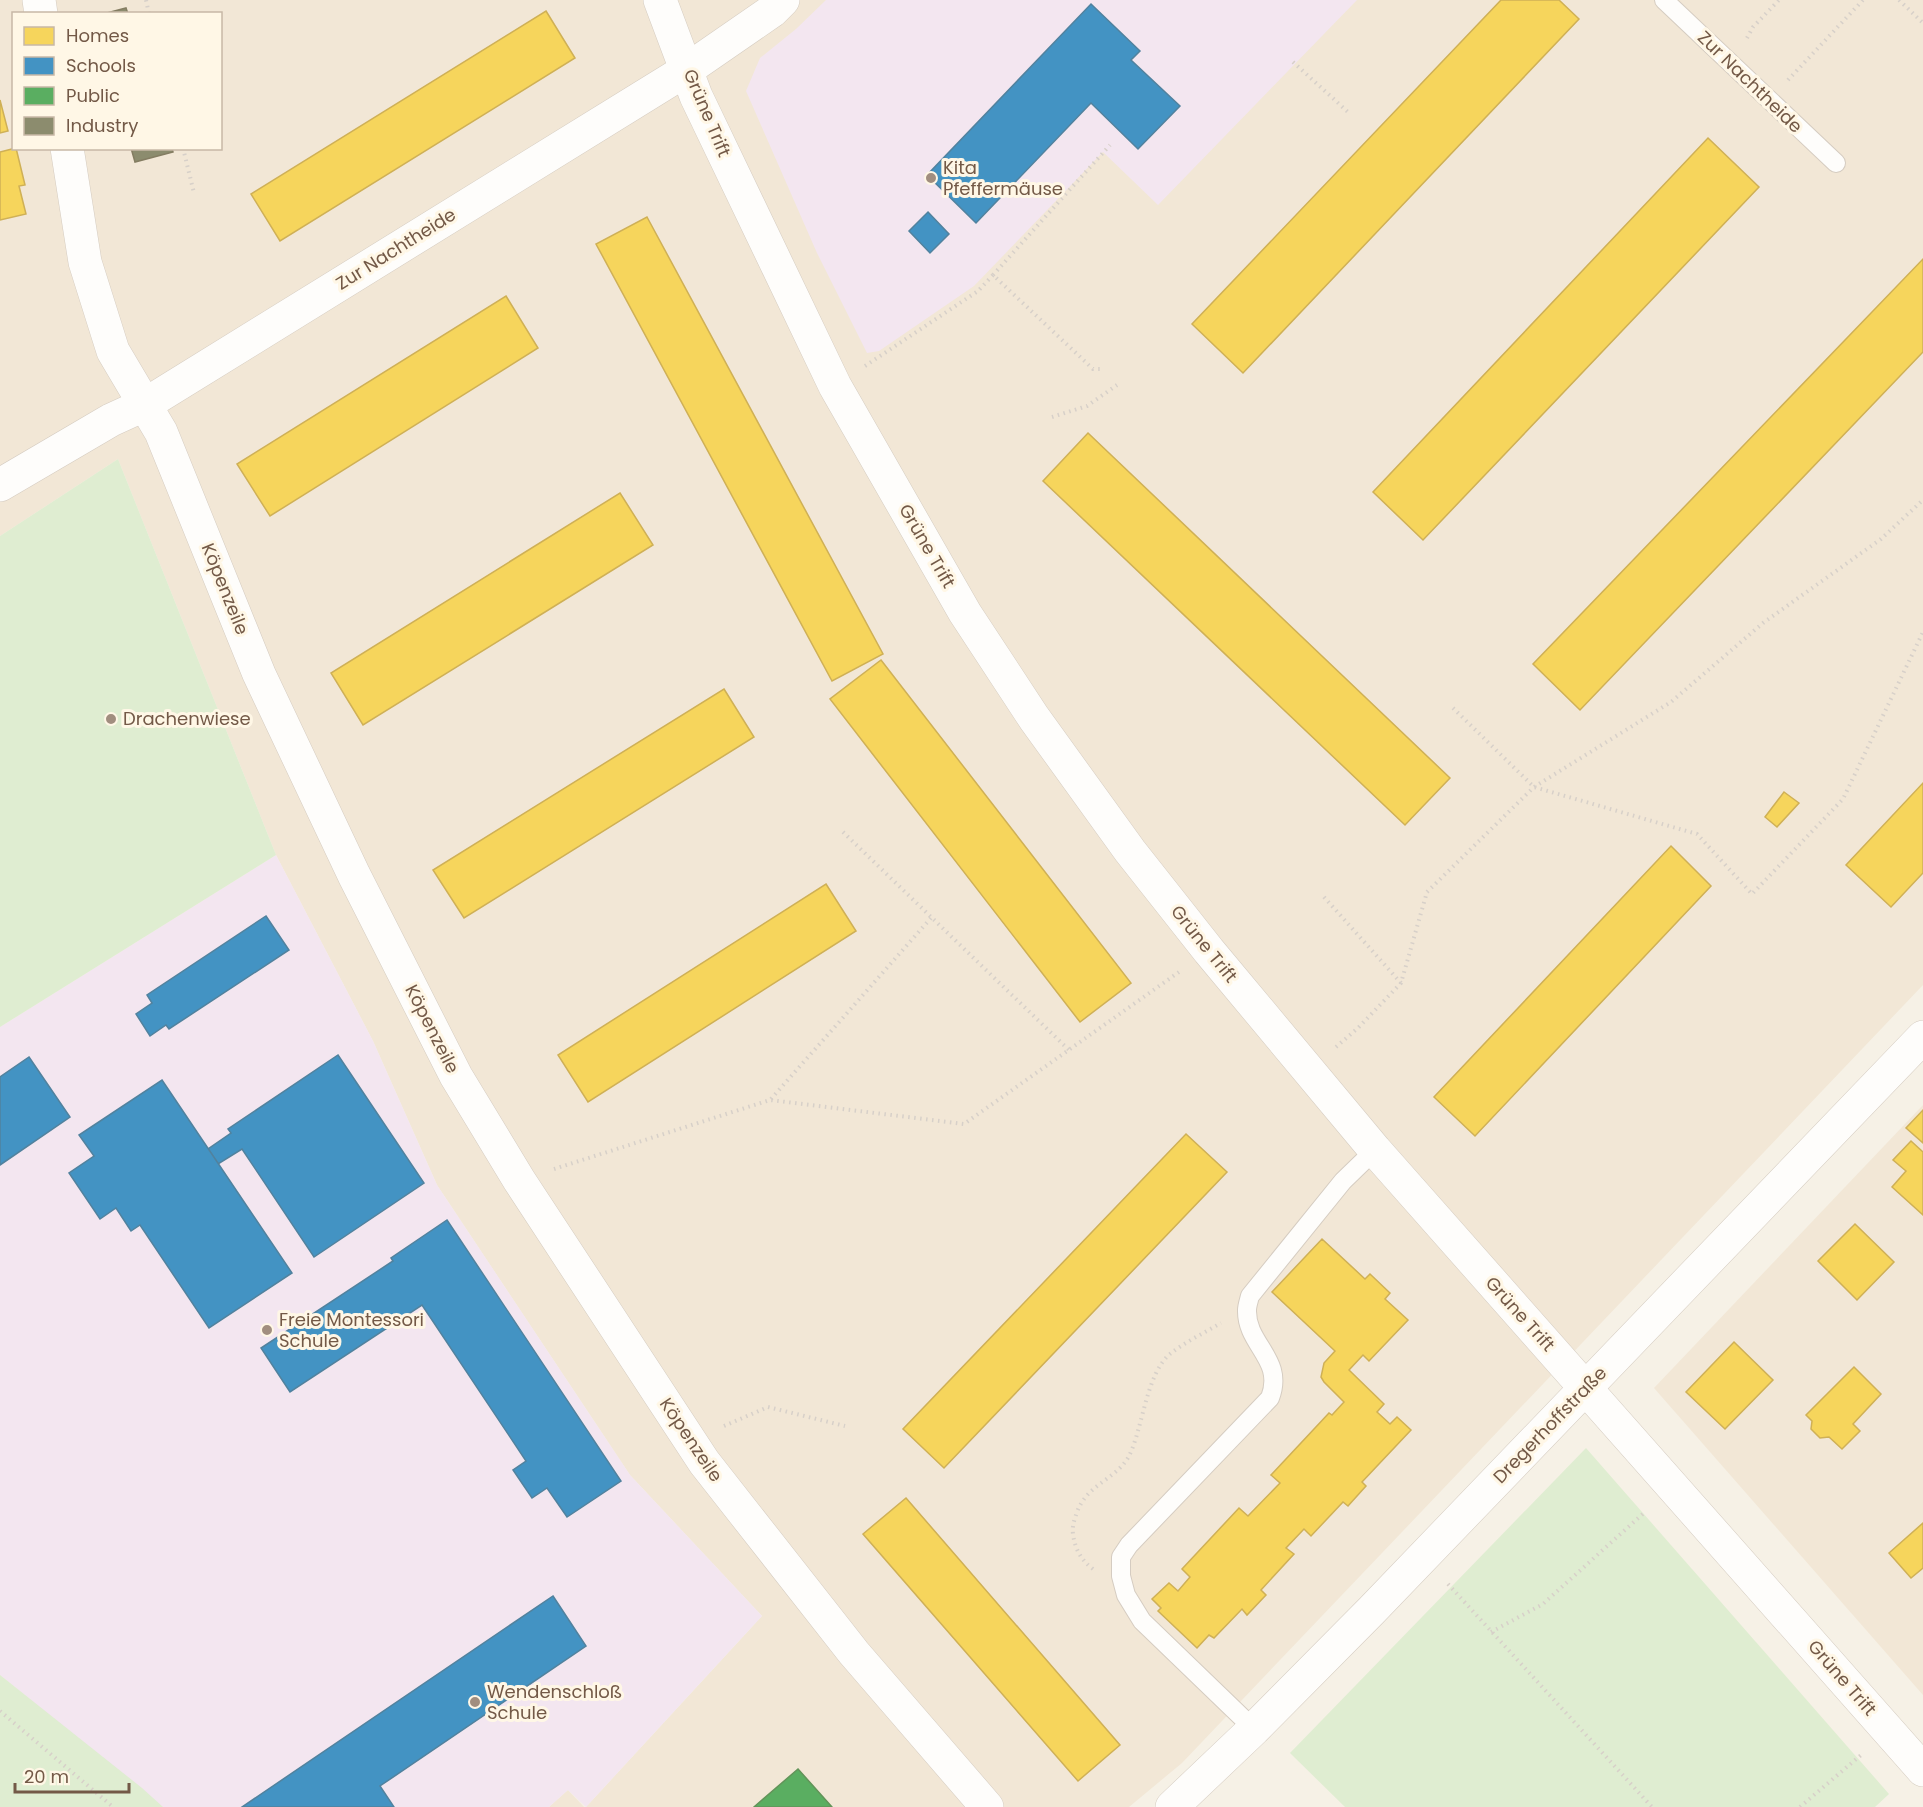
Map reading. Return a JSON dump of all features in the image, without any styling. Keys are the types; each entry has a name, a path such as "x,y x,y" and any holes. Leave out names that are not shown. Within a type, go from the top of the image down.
{"street":[{"name":"Grüne Trift","path":"660,0 688,69 696,96 835,386 965,613 1034,718 1130,851 1209,951 1375,1150 1923,1770"},
{"name":"Zur Nachtheide","path":"0,484 111,420 146,404 688,69 772,11 783,0"},
{"name":"Köpenzeile","path":"67,150 85,262 113,351 161,432 260,674 354,875 456,1076 519,1180 690,1441 741,1511 854,1653 987,1807"},
{"name":"Dregerhoffstraße","path":"1172,1807 1254,1729 1422,1559 1923,1037"}],"lane":[{"name":"Zur Nachtheide","path":"1664,0 1836,163"},
{"path":"1254,1729 1142,1621 1126,1595 1121,1576 1121,1557 1129,1545 1270,1398 1274,1388 1274,1374 1250,1326 1247,1310 1250,1296 1343,1181 1375,1150"}],"path":[{"path":"1731,64 1753,27 1779,0"},
{"path":"1769,100 1863,0"},
{"path":"1899,0 1923,23"},
{"path":"1293,62 1348,112"},
{"path":"835,386 978,291 1110,145"},
{"path":"183,150 194,193"},
{"path":"993,275 1092,369 1101,369"},
{"path":"1052,417 1087,406 1117,385"},
{"path":"1309,1069 1358,1028 1401,983 1427,891 1534,787 1671,702 1763,623 1881,538 1923,500"},
{"path":"1453,708 1534,787 1697,834 1752,894 1844,799 1923,632"},
{"path":"843,832 1070,1052"},
{"path":"1324,897 1401,983"},
{"path":"770,1100 931,918"},
{"path":"519,1180 770,1100 964,1124 1070,1052 1209,951"},
{"path":"1126,1595 1084,1562 1075,1547 1072,1525 1081,1502 1093,1488 1127,1459 1136,1439 1157,1372 1169,1355 1229,1317 1250,1296"},
{"path":"690,1441 768,1407 845,1426"},
{"path":"1491,1632 1543,1604 1673,1486"},
{"path":"1422,1559 1457,1593 1652,1807"},
{"path":"0,1711 113,1807"},
{"path":"1800,1807 1889,1731"}],"shaded area":[{"path":"0,0 1923,0 1923,985 1182,1763 1129,1807 586,1807 762,1616 630,1475 437,1185 373,1041 276,855 118,459 0,536"},
{"name":"Kita Pfeffermäuse","path":"826,0 1357,0 1158,205 1103,152 974,286 879,351 867,353 817,253 746,91 760,58 796,29"},
{"name":"Freie Montessori Schule","path":"276,855 373,1041 437,1185 630,1475 762,1616 586,1807 568,1790 549,1807 163,1807 0,1675 0,1027"},
{"path":"1923,1105 1923,1695 1654,1388"},
{"path":"568,1790 584,1807 549,1807"}],"green space":[{"name":"Drachenwiese","path":"118,459 276,855 0,1027 0,536"},
{"path":"1586,1448 1889,1794 1875,1807 1345,1807 1290,1753"},
{"path":"0,1675 142,1788 163,1807 0,1807"}],"building: Homes":[{"path":"1501,0 1559,0 1579,19 1243,373 1192,324"},
{"path":"546,11 575,58 280,241 251,194"},
{"path":"0,100 8,131 0,133"},
{"path":"1708,138 1759,187 1423,540 1373,492"},
{"path":"16,150 25,185 19,186 26,214 0,220 0,152"},
{"path":"647,217 883,654 832,681 596,244"},
{"path":"1923,259 1923,352 1580,710 1533,664"},
{"path":"506,296 538,348 270,516 237,464"},
{"path":"1088,433 1450,778 1405,825 1043,481"},
{"path":"620,493 653,545 363,725 331,673"},
{"path":"881,660 1131,983 1080,1022 830,699"},
{"path":"724,689 754,737 464,918 433,870"},
{"path":"1923,783 1923,873 1891,907 1846,865"},
{"path":"1784,792 1799,803 1777,827 1765,817"},
{"path":"1671,846 1711,886 1475,1136 1434,1097"},
{"path":"826,884 856,931 588,1102 558,1055"},
{"path":"1923,1110 1923,1143 1906,1128"},
{"path":"1186,1134 1227,1172 944,1468 903,1429"},
{"path":"1911,1141 1923,1152 1923,1215 1892,1187 1906,1171 1893,1160"},
{"path":"1855,1224 1894,1262 1857,1300 1818,1261"},
{"path":"1322,1239 1365,1279 1370,1274 1390,1293 1385,1299 1408,1320 1369,1361 1363,1355 1349,1370 1384,1404 1377,1412 1390,1424 1397,1417 1411,1430 1362,1482 1366,1486 1348,1506 1343,1502 1311,1536 1304,1529 1286,1548 1294,1554 1261,1590 1266,1595 1247,1615 1242,1609 1214,1638 1209,1635 1197,1648 1158,1611 1161,1608 1152,1599 1169,1583 1178,1591 1190,1577 1182,1569 1239,1508 1248,1516 1280,1483 1271,1475 1329,1413 1332,1415 1344,1402 1321,1377 1324,1363 1335,1351 1272,1292"},
{"path":"1734,1342 1773,1380 1725,1429 1686,1392"},
{"path":"1854,1367 1881,1394 1853,1424 1860,1431 1842,1449 1829,1437 1820,1438 1811,1429 1812,1421 1806,1415"},
{"path":"906,1498 1120,1745 1078,1781 863,1534"},
{"path":"1923,1523 1923,1568 1911,1578 1889,1553"}],"building: Schools":[{"path":"1091,4 1140,51 1131,60 1180,106 1138,149 1091,103 976,223 927,175"},
{"path":"928,212 949,234 930,253 909,231"},
{"path":"266,916 289,950 169,1029 166,1025 150,1036 136,1014 152,1003 147,995"},
{"path":"338,1055 424,1183 314,1257 242,1149 218,1164 208,1149 231,1133 228,1129"},
{"path":"29,1057 70,1117 0,1165 0,1077"},
{"path":"162,1080 292,1273 209,1328 140,1225 131,1231 116,1208 100,1219 69,1173 94,1156 79,1135"},
{"path":"447,1220 621,1481 567,1517 547,1488 532,1498 513,1470 526,1461 422,1305 290,1392 261,1348 393,1261 391,1258"},
{"path":"553,1596 586,1646 380,1786 394,1807 242,1807"}],"building: Public":[{"path":"798,1769 832,1807 754,1807"}],"building: Industry":[{"path":"126,8 127,12 111,12"},
{"path":"132,150 172,150 173,152 135,162"}],"place":[{"name":"Kita Pfeffermäuse","path":"931,178"},
{"name":"Drachenwiese","path":"111,719"},
{"name":"Freie Montessori Schule","path":"267,1330"},
{"name":"Wendenschloß Schule","path":"475,1702"}]}
